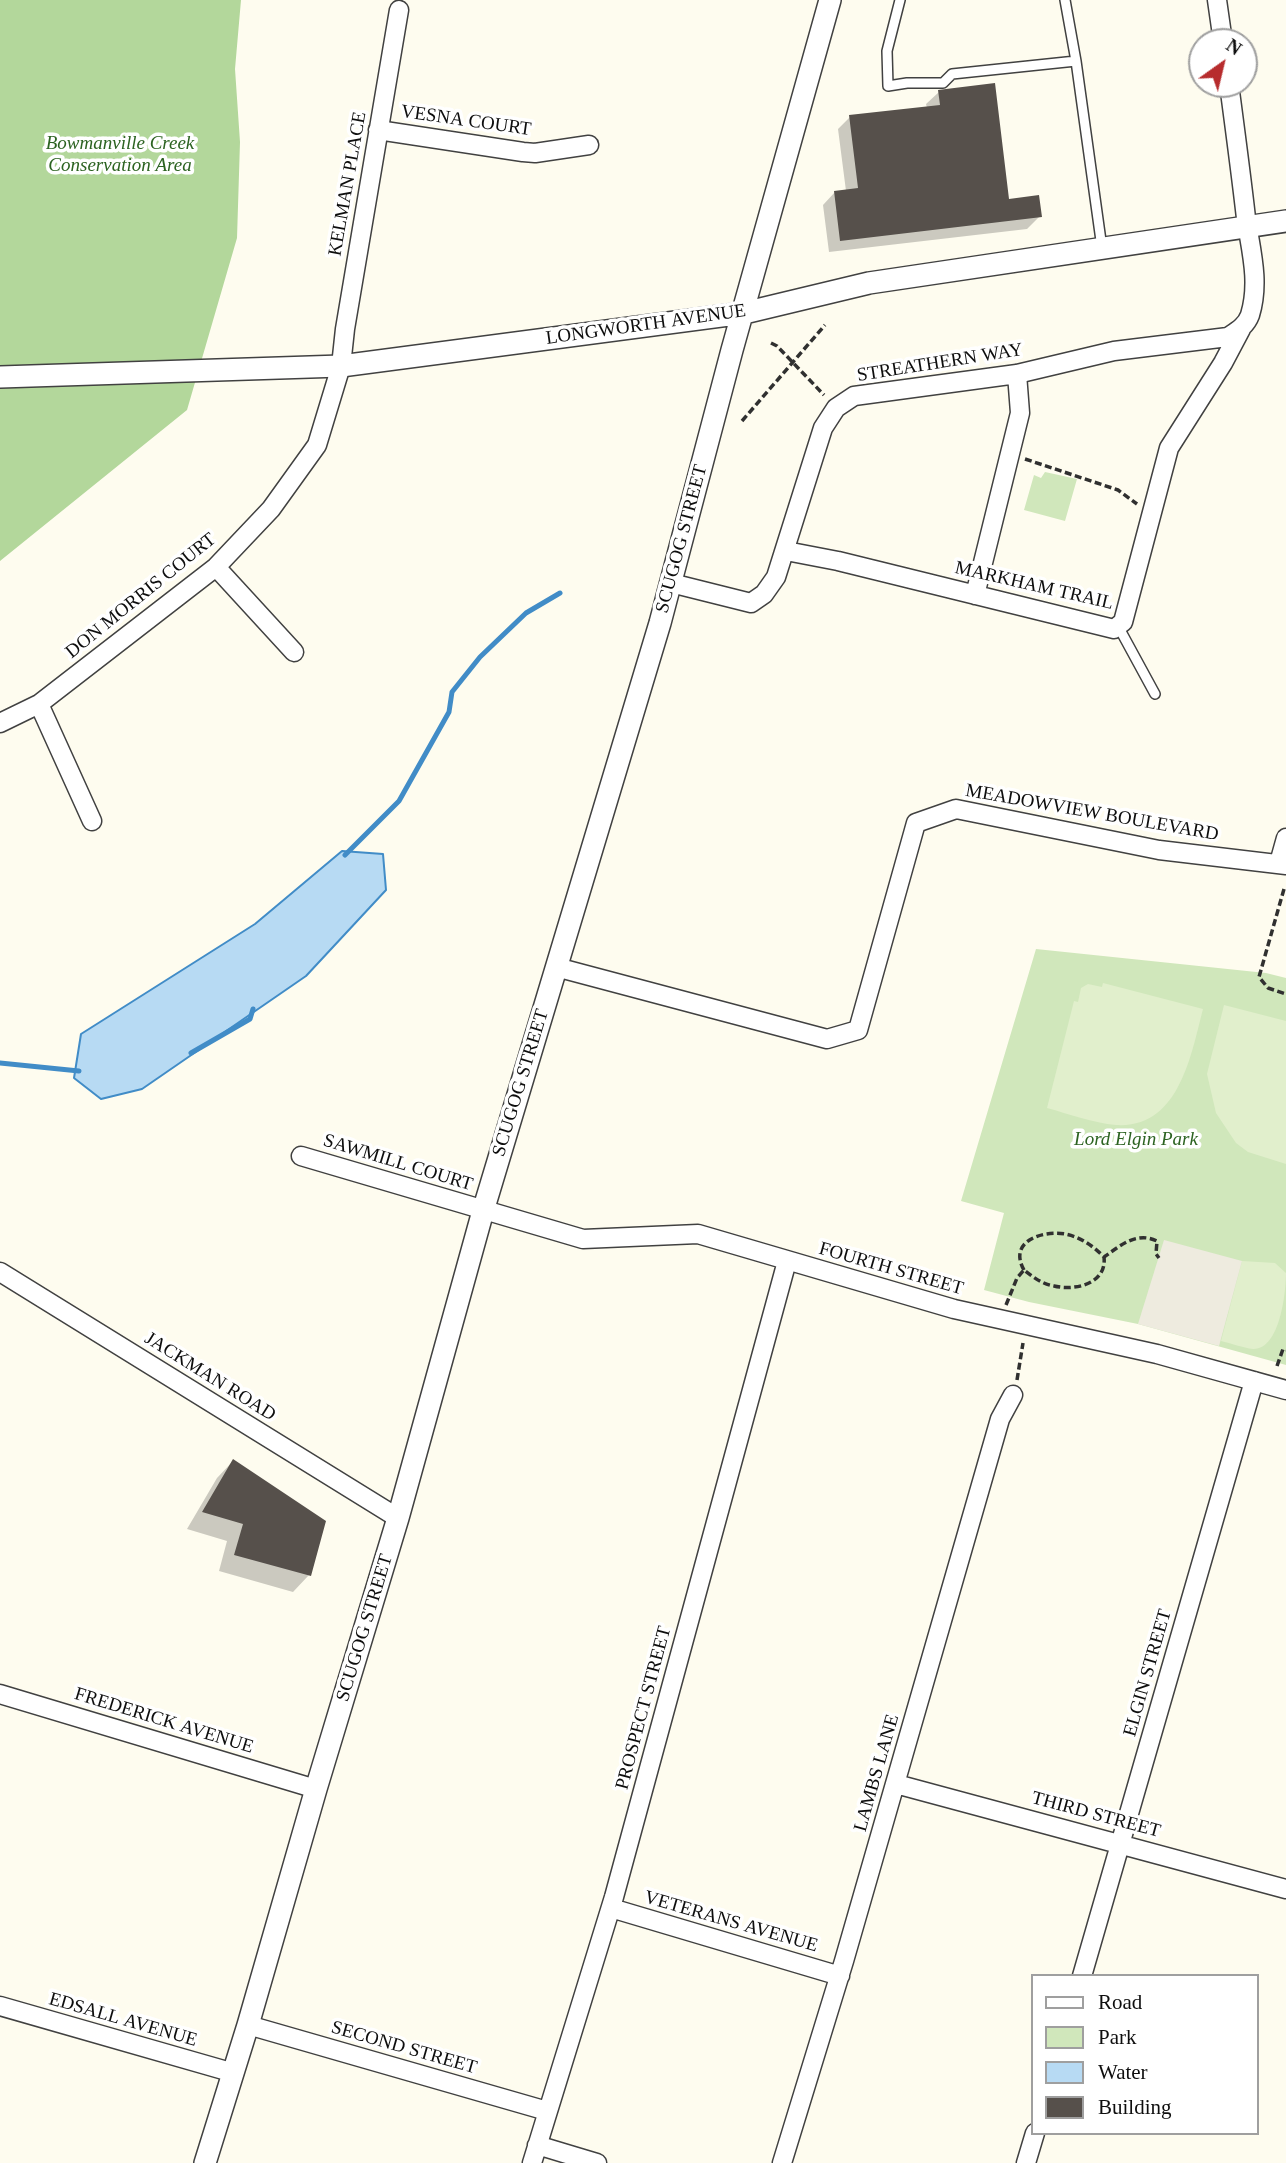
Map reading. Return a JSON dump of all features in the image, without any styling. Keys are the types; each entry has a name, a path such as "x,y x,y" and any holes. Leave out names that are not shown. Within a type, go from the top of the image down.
{"street":[{"name":"SCUGOG STREET","path":"205,2163 398,1518 483,1211 671,583 732,350 830,0"},
{"path":"1217,0 1221,28"},
{"name":"KELMAN PLACE","path":"341,366 399,10"},
{"path":"1231,98 1247,226 1254,257 1255,292 1249,317 1241,329"},
{"name":"VESNA COURT","path":"378,130 535,153 589,145"},
{"name":"LONGWORTH AVENUE","path":"0,377 341,366 744,313 869,283 1286,221"},
{"name":"STREATHERN WAY","path":"836,408 854,396 1017,374 1114,351 1228,337 1241,329"},
{"name":"MARKHAM TRAIL","path":"786,551 838,561 1114,629 1123,622 1169,448 1223,363 1241,329"},
{"name":"DON MORRIS COURT","path":"0,723 39,704 216,567 271,509 317,445 341,366"},
{"path":"975,595 1020,413 1017,374"},
{"path":"671,583 751,603 764,594 776,577 823,428 836,408"},
{"path":"216,567 294,652"},
{"path":"39,704 92,821"},
{"name":"MEADOWVIEW BOULEVARD","path":"556,967 827,1039 858,1030 916,823 956,809 1159,850 1282,864"},
{"path":"1282,864 1286,838"},
{"name":"SAWMILL COURT","path":"301,1156 483,1211"},
{"name":"FOURTH STREET","path":"483,1211 583,1239 698,1234 954,1310 1157,1354 1286,1390"},
{"name":"PROSPECT STREET","path":"532,2163 611,1908 787,1261"},
{"name":"JACKMAN ROAD","path":"0,1272 398,1518"},
{"name":"ELGIN STREET","path":"1083,1974 1254,1381"},
{"name":"LAMBS LANE","path":"782,2163 840,1976 1000,1419 1013,1395"},
{"name":"FREDERICK AVENUE","path":"0,1694 316,1789"},
{"name":"THIRD STREET","path":"896,1784 1286,1889"},
{"name":"VETERANS AVENUE","path":"611,1908 840,1976"},
{"name":"EDSALL AVENUE","path":"0,2006 234,2073"},
{"name":"SECOND STREET","path":"248,2025 547,2111"},
{"path":"1026,2163 1034,2135"},
{"path":"537,2145 597,2163"}],"lane":[{"path":"900,0 887,51 888,86 943,83 952,74 1076,61"},
{"path":"1065,0 1102,248"},
{"path":"1118,626 1155,694"}],"path":[{"path":"742,421 825,325"},
{"path":"771,342 836,408"},
{"path":"1009,454 1118,490 1152,513"},
{"path":"1284,889 1259,977 1268,988 1286,994"},
{"path":"1066,1234 1084,1241 1104,1257 1101,1275 1077,1287 1042,1283 1024,1270 1019,1258 1022,1245 1028,1239 1066,1234"},
{"path":"1104,1257 1128,1240 1145,1237 1157,1241 1158,1258"},
{"path":"1001,1321 1011,1290 1024,1270"},
{"path":"1013,1395 1025,1326"},
{"path":"1277,1366 1283,1349 1286,1350"}],"green space":[{"name":"Bowmanville Creek Conservation Area","path":"0,0 241,0 235,69 240,142 237,238 187,410 0,561"},
{"path":"1045,472 1077,479 1065,521 1024,510 1034,475 1041,478"},
{"name":"Lord Elgin Park","path":"1036,949 1266,973 1286,978 1286,1365 1138,1324 984,1290 1004,1213 961,1201"},
{"path":"1103,983 1203,1009 1179,1086 1168,1102 1154,1115 1137,1123 1107,1124 1047,1108 1074,1001 1078,1002 1081,988 1088,984 1102,987"},
{"path":"1224,1005 1286,1021 1286,1164 1248,1152 1236,1143 1216,1113 1207,1074"},
{"path":"1242,1261 1275,1263 1286,1273 1280,1319 1270,1340 1262,1347 1253,1349 1221,1341"}],"shaded area":[{"path":"1164,1240 1242,1261 1219,1346 1138,1324"}],"water":[{"path":"342,851 383,854 386,890 306,976 142,1089 101,1099 74,1078 81,1034 255,924"}],"building":[{"path":"995,83 1009,199 1039,195 1042,217 840,241 834,191 858,188 849,115 940,105 938,90"},
{"path":"233,1459 326,1521 311,1576 234,1555 243,1524 202,1512"}],"waterway":[{"path":"345,855 399,801 449,712 452,692 480,657 526,613 560,593"},
{"path":"191,1053 250,1019 253,1009"},
{"path":"0,1063 79,1071"}]}
